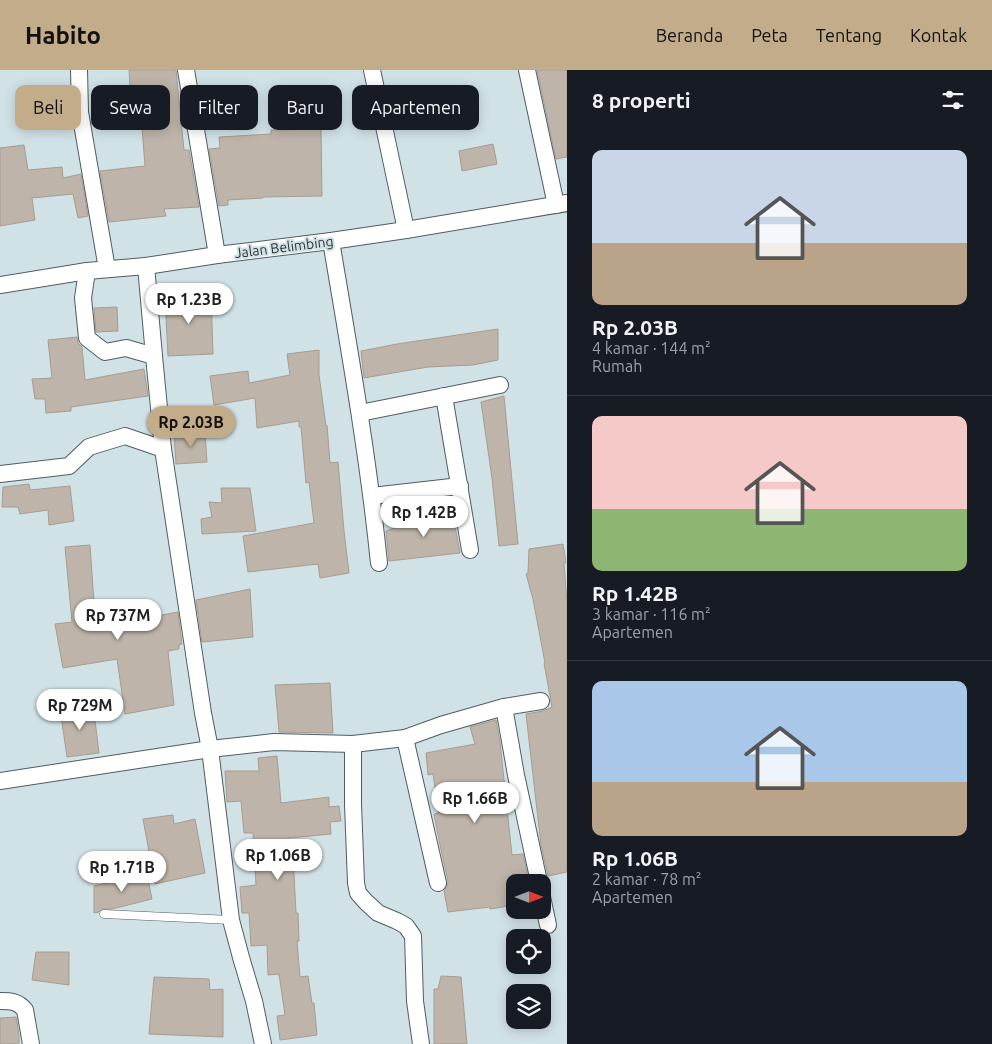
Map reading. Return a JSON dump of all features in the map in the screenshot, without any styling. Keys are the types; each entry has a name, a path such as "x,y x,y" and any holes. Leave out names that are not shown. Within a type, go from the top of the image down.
{"street":[{"path":"79,70 80,112 107,269"},
{"path":"186,70 217,255"},
{"path":"372,70 406,230"},
{"path":"526,70 562,204"},
{"name":"Jalan Belimbing","path":"0,285 87,271 146,266 331,241 562,204"},
{"path":"331,241 360,413 379,563"},
{"path":"146,266 163,449 210,749 232,920 254,1001 263,1044"},
{"path":"87,271 82,298 86,338 105,352 126,348 154,356"},
{"path":"360,413 500,385"},
{"path":"444,396 470,550"},
{"path":"0,474 69,466 89,447 125,436 163,449"},
{"path":"372,496 460,486"},
{"path":"0,781 210,749 274,742 353,744 405,738 441,725 504,707 541,701"},
{"path":"504,707 516,775 537,874"},
{"path":"405,738 438,882"},
{"path":"353,744 353,804 358,893 378,913 406,926 412,936 415,1002 421,1044"},
{"path":"547,919 548,924"},
{"path":"0,1001 17,1002 25,1010 31,1044"}],"lane":[{"path":"104,914 232,920"}],"building":[{"path":"129,70 176,70 180,130 182,130 184,150 189,150 199,207 164,209 166,216 109,222 100,171 145,166 142,130 170,130 170,85 130,85"},
{"path":"537,70 567,70 567,157 556,159"},
{"path":"271,130 321,130 322,196 263,197 228,200 228,205 219,206 209,149 220,148 219,137 271,134"},
{"path":"493,144 497,164 462,171 459,151"},
{"path":"24,145 28,170 62,167 63,178 81,174 88,216 78,218 73,194 32,198 35,220 0,226 0,148"},
{"path":"211,294 213,354 168,356 165,296"},
{"path":"117,307 118,331 96,332 94,308"},
{"path":"498,329 498,360 473,365 428,367 364,378 361,351"},
{"path":"77,337 78,343 82,347 85,380 144,369 148,396 71,407 71,411 46,413 45,399 35,399 32,379 52,378 48,340"},
{"path":"319,350 319,375 327,425 330,463 338,462 349,573 320,578 318,564 248,572 243,536 314,523 309,482 306,483 301,427 299,427 299,421 257,428 255,398 214,405 210,376 248,371 249,383 290,375 287,354"},
{"path":"504,396 518,544 499,546 481,402"},
{"path":"205,433 207,462 176,464 174,435"},
{"path":"29,484 30,490 70,486 74,521 49,525 48,510 20,514 18,507 2,507 3,487"},
{"path":"221,488 250,488 256,531 202,534 201,519 212,517 209,502 222,503"},
{"path":"452,510 460,553 389,561 386,531 436,513"},
{"path":"563,544 566,563 564,563 567,602 567,872 551,875 548,874 541,845 526,714 543,711 552,707 533,599 526,574 528,573 529,549"},
{"path":"90,545 95,617 119,614 120,623 178,612 182,644 179,645 179,649 168,651 174,705 125,714 117,659 63,668 55,624 72,622 65,547"},
{"path":"250,589 253,637 202,642 196,600"},
{"path":"330,683 333,733 279,732 275,685"},
{"path":"93,704 99,753 67,757 60,709"},
{"path":"496,720 512,855 523,854 527,874 506,874 506,906 448,912 444,891 448,881 434,814 439,813 433,774 428,775 426,753 475,744 470,727"},
{"path":"277,756 281,803 329,797 329,807 339,806 341,821 330,822 331,834 289,838 294,874 296,913 298,913 299,941 297,941 300,977 308,976 312,1003 314,1003 317,1035 280,1040 277,1016 285,1015 279,974 268,975 267,945 251,946 249,913 242,913 240,887 256,885 253,833 244,833 241,801 227,802 225,771 259,771 258,758"},
{"path":"173,815 174,824 195,819 205,873 155,884 143,819"},
{"path":"147,874 152,899 112,909 102,909 94,913 94,886"},
{"path":"36,952 69,952 69,985 32,980"},
{"path":"441,976 461,977 467,1044 434,1044 434,989 438,989"},
{"path":"154,977 209,979 210,990 223,989 223,1037 149,1034"},
{"path":"16,1017 19,1044 0,1044 0,1018"}]}
